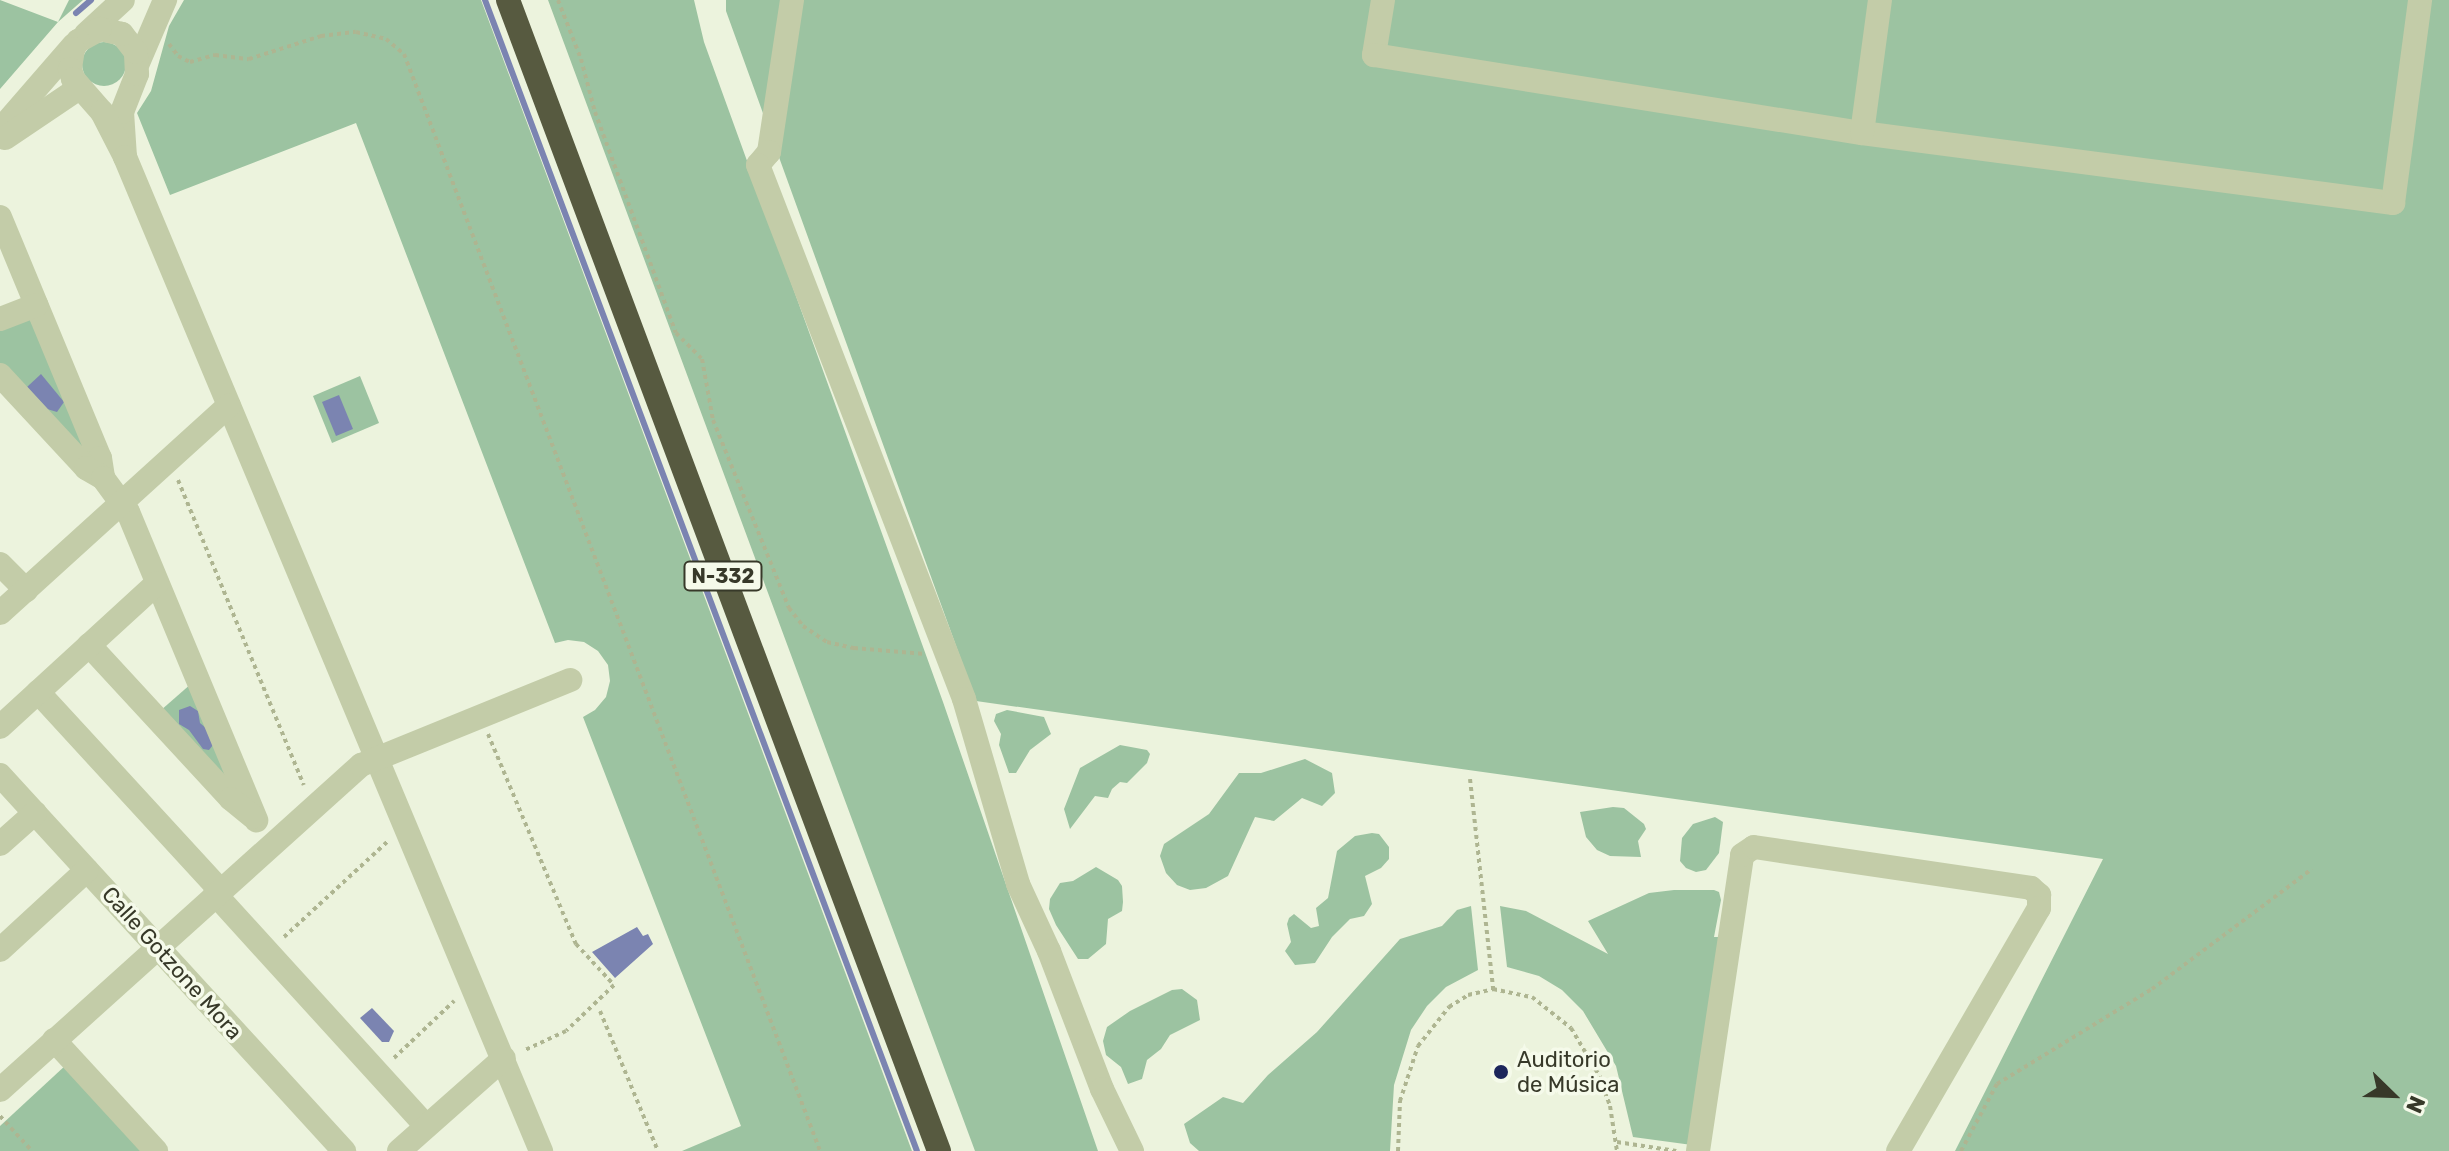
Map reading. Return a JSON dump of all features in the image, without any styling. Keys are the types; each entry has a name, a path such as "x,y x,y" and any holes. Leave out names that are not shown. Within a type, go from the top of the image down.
{"highway":[{"name":"N-332","path":"508,0 939,1151"}],"street":[{"path":"0,130 79,40 123,0"},
{"path":"125,157 122,112 165,0"},
{"path":"792,0 769,152 758,165 964,699 1018,884 1049,951 1102,1089 1132,1151"},
{"path":"1383,0 1374,55 1862,133 2393,203 2420,0"},
{"path":"1862,133 1880,0"},
{"path":"83,91 97,98 116,96 135,74 136,52 122,34 100,29 79,40 73,49 70,69 83,91 102,112 125,157 377,757 513,1055 541,1151"},
{"path":"0,142 83,91"},
{"path":"0,217 100,458 103,478"},
{"path":"0,319 36,305"},
{"path":"0,375 86,468 103,478 121,503 256,820"},
{"path":"0,613 229,405"},
{"path":"0,564 26,590"},
{"path":"0,727 157,583"},
{"path":"89,645 231,799 275,840"},
{"path":"0,1090 347,775 377,757 570,680"},
{"path":"38,692 426,1126"},
{"name":"Calle Gotzone Mora","path":"0,775 344,1151"},
{"path":"0,844 35,813"},
{"path":"1698,1151 1742,855 1754,847 2031,888 2039,895 2039,908 1898,1151"},
{"path":"0,950 87,870"},
{"path":"54,1040 156,1151"},
{"path":"399,1151 513,1055"}],"path":[{"path":"558,0 581,59 595,112 676,333 702,359 713,420 789,608 803,626 827,642 854,648 947,655"},
{"path":"155,23 178,56 190,62 215,55 262,58 321,36 356,32 386,39 404,54 820,1151"},
{"path":"176,474 304,785"},
{"path":"487,732 576,944 614,985 566,1031 513,1055"},
{"path":"1470,779 1493,989"},
{"path":"268,952 388,841"},
{"path":"1961,1151 1997,1084 2152,989 2312,869"},
{"path":"1398,1151 1400,1101 1418,1046 1449,1007 1468,995 1493,989 1532,997 1571,1028 1600,1077 1617,1151"},
{"path":"377,1073 454,1001"},
{"path":"600,1011 658,1151"},
{"path":"0,1116 32,1151"},
{"path":"1617,1142 1676,1151"}],"green space":[{"path":"0,0 58,22 0,89"},
{"path":"69,0 83,0 58,22"},
{"path":"184,0 481,0 912,1151 682,1151 741,1126 583,717 595,710 606,697 610,681 608,665 598,651 584,642 568,640 555,643 356,123 170,195 137,113 151,91 169,26"},
{"path":"548,0 694,0 704,42 943,702 1098,1151 975,1151"},
{"path":"726,0 2449,0 2449,1151 1955,1151 2103,859 976,701 726,11"},
{"path":"104,42 119,49 126,64 119,79 104,86 89,79 82,64 89,49"},
{"path":"28,315 87,443 78,449 0,363 0,326"},
{"path":"360,376 379,423 332,443 313,396"},
{"path":"192,683 230,776 223,780 160,711"},
{"path":"1007,710 1044,717 1051,734 1030,750 1016,773 1009,773 999,745 1001,734 994,721 996,714"},
{"path":"1120,745 1147,750 1150,754 1147,763 1127,783 1120,782 1112,789 1108,798 1095,796 1070,829 1064,809 1080,768"},
{"path":"1305,759 1332,773 1335,793 1322,806 1302,798 1274,821 1255,817 1228,876 1206,888 1190,890 1177,885 1166,873 1160,856 1164,844 1209,814 1239,773 1261,773"},
{"path":"1624,808 1644,824 1646,829 1638,841 1641,857 1610,856 1597,850 1586,837 1580,812"},
{"path":"1715,817 1723,822 1719,853 1706,870 1696,872 1686,868 1680,861 1682,838 1693,824"},
{"path":"1379,834 1389,847 1389,859 1381,868 1365,876 1372,904 1364,916 1350,919 1332,937 1315,963 1295,965 1285,951 1291,942 1287,924 1289,918 1294,914 1311,928 1319,926 1316,908 1328,898 1337,851 1355,836"},
{"path":"1096,867 1118,880 1122,886 1122,911 1108,919 1106,944 1088,959 1078,959 1056,925 1049,909 1050,899 1060,883 1073,881"},
{"path":"1714,890 1719,892 1721,900 1714,937 1723,937 1692,1145 1633,1137 1616,1066 1583,1011 1562,990 1539,976 1507,967 1500,906 1526,911 1608,954 1588,921 1649,893"},
{"path":"1471,906 1478,970 1446,987 1427,1006 1411,1030 1394,1085 1390,1151 1199,1151 1190,1143 1184,1124 1223,1097 1243,1103 1268,1075 1317,1032 1400,939 1442,926 1457,910"},
{"path":"1182,989 1197,1000 1200,1020 1170,1035 1161,1049 1147,1060 1142,1079 1128,1084 1121,1067 1106,1055 1103,1041 1107,1027 1130,1011 1172,990"},
{"path":"67,1064 147,1151 0,1151 0,1126"}],"water":[{"path":"41,374 64,402 57,412 47,409 27,387"},
{"path":"339,395 353,429 336,436 322,402"},
{"path":"190,706 198,711 200,723 207,729 213,745 209,750 203,749 189,730 179,724 179,710"},
{"path":"637,927 643,936 648,934 653,944 615,978 592,952"},
{"path":"372,1008 394,1031 389,1042 382,1042 360,1018"}],"waterway":[{"path":"76,13 91,0"},
{"path":"485,0 917,1151"}],"place":[{"name":"Auditorio de Música","path":"1501,1072"}]}
